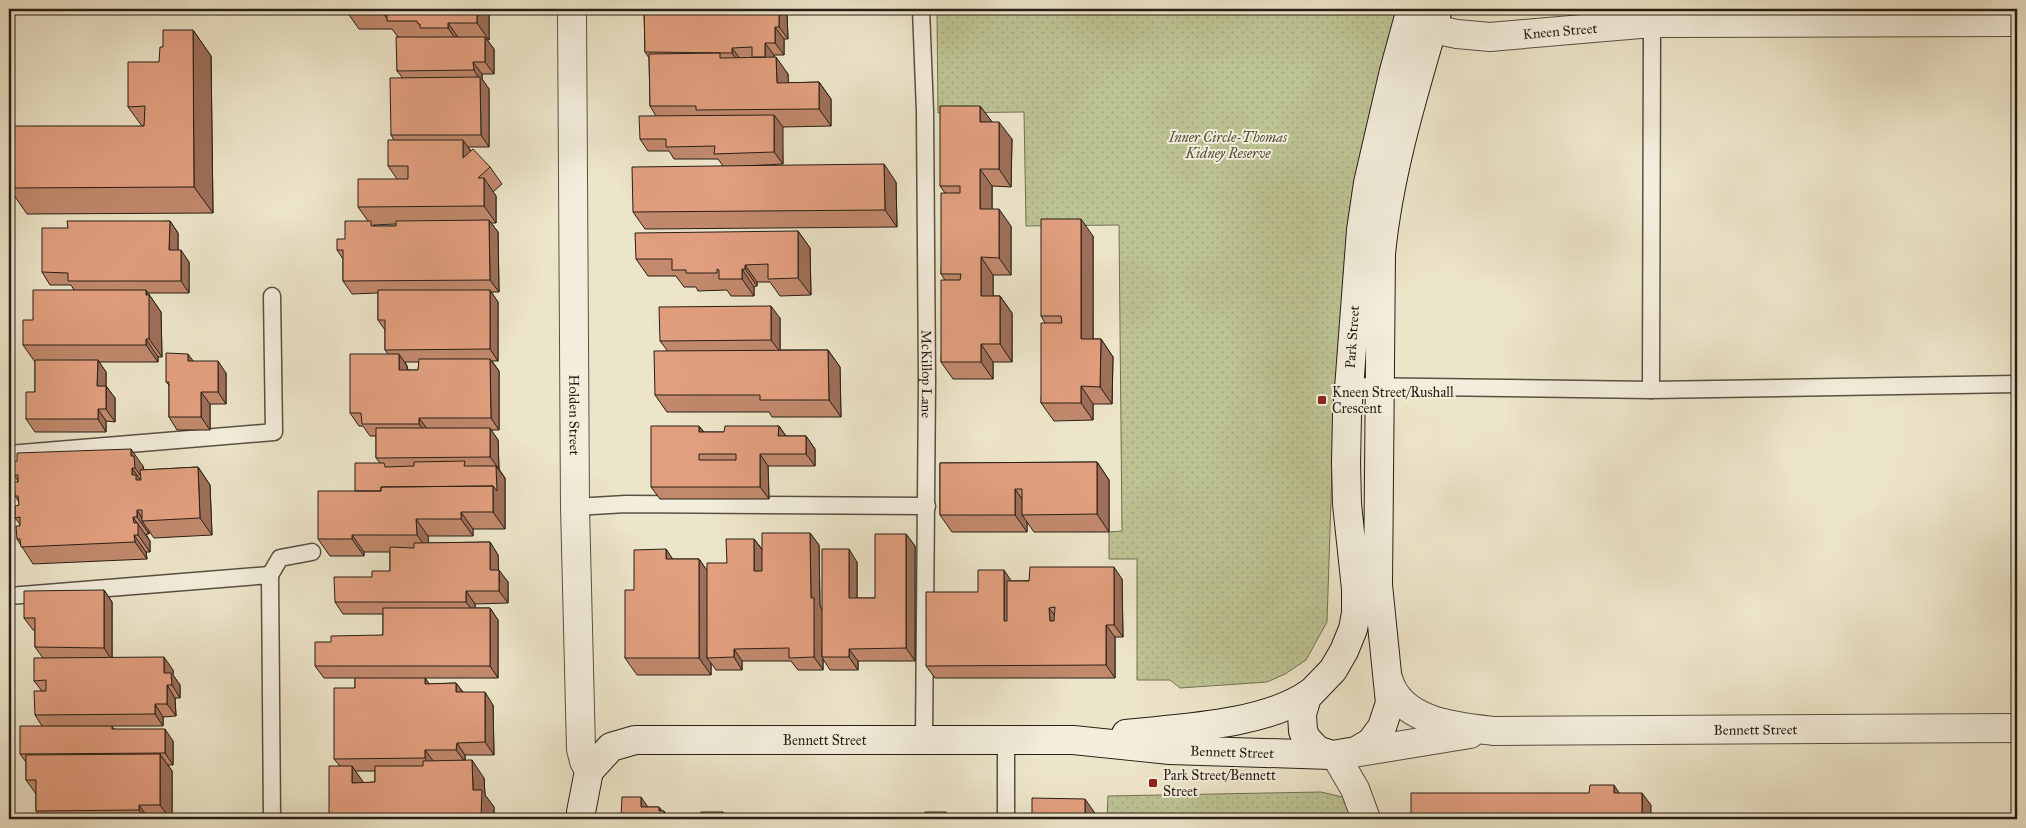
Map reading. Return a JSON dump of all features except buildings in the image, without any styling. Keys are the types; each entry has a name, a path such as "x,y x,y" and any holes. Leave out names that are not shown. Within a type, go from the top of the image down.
{"street":[{"name":"Holden Street","path":"572,9 575,507 581,749 589,771 581,819"},
{"name":"Park Street","path":"1310,693 1325,679 1341,658 1353,629 1357,609 1347,496 1347,415 1361,230 1368,183 1394,71 1411,9"},
{"name":"Park Street","path":"1337,755 1361,749 1379,732 1387,716 1390,703 1378,585 1380,268 1383,231 1404,133 1434,15"},
{"name":"Kneen Street","path":"1434,15 1457,34 1490,37 1652,23 2017,22"},
{"name":"Bennett Street","path":"1388,678 1396,695 1409,707 1422,715 1447,724 1494,731"},
{"name":"Bennett Street","path":"1073,740 1225,723 1282,708 1310,693"},
{"path":"1310,693 1304,706 1304,731 1306,738 1316,750 1337,755 1356,789 1366,819"},
{"name":"Bennett Street","path":"589,771 611,747 635,740 1073,740 1170,750 1337,755 1494,731 2017,728"}],"lane":[{"name":"McKillop Lane","path":"921,9 925,122 927,506 924,739"},
{"path":"1650,390 1652,23"},
{"path":"9,454 274,432 272,296"},
{"path":"1349,386 1650,390 2017,384"},
{"path":"575,507 626,504 927,506"},
{"path":"272,819 270,575 280,558 312,552"},
{"path":"9,596 270,575"},
{"path":"1006,739 1006,819"}],"green space":[{"name":"Inner Circle-Thomas Kidney Reserve","path":"787,9 1400,9 1334,410 1327,622 1306,660 1285,674 1267,682 1180,688 1170,680 1137,680 1137,559 1109,559 1109,532 1122,531 1119,225 1026,226 1024,112 938,113 937,12 787,14"},
{"path":"1321,792 1347,798 1355,819 1107,819 1108,796"}],"place":[{"name":"Kneen Street/Rushall Crescent","path":"1322,400"},
{"name":"Park Street/Bennett Street","path":"1153,783"}]}
